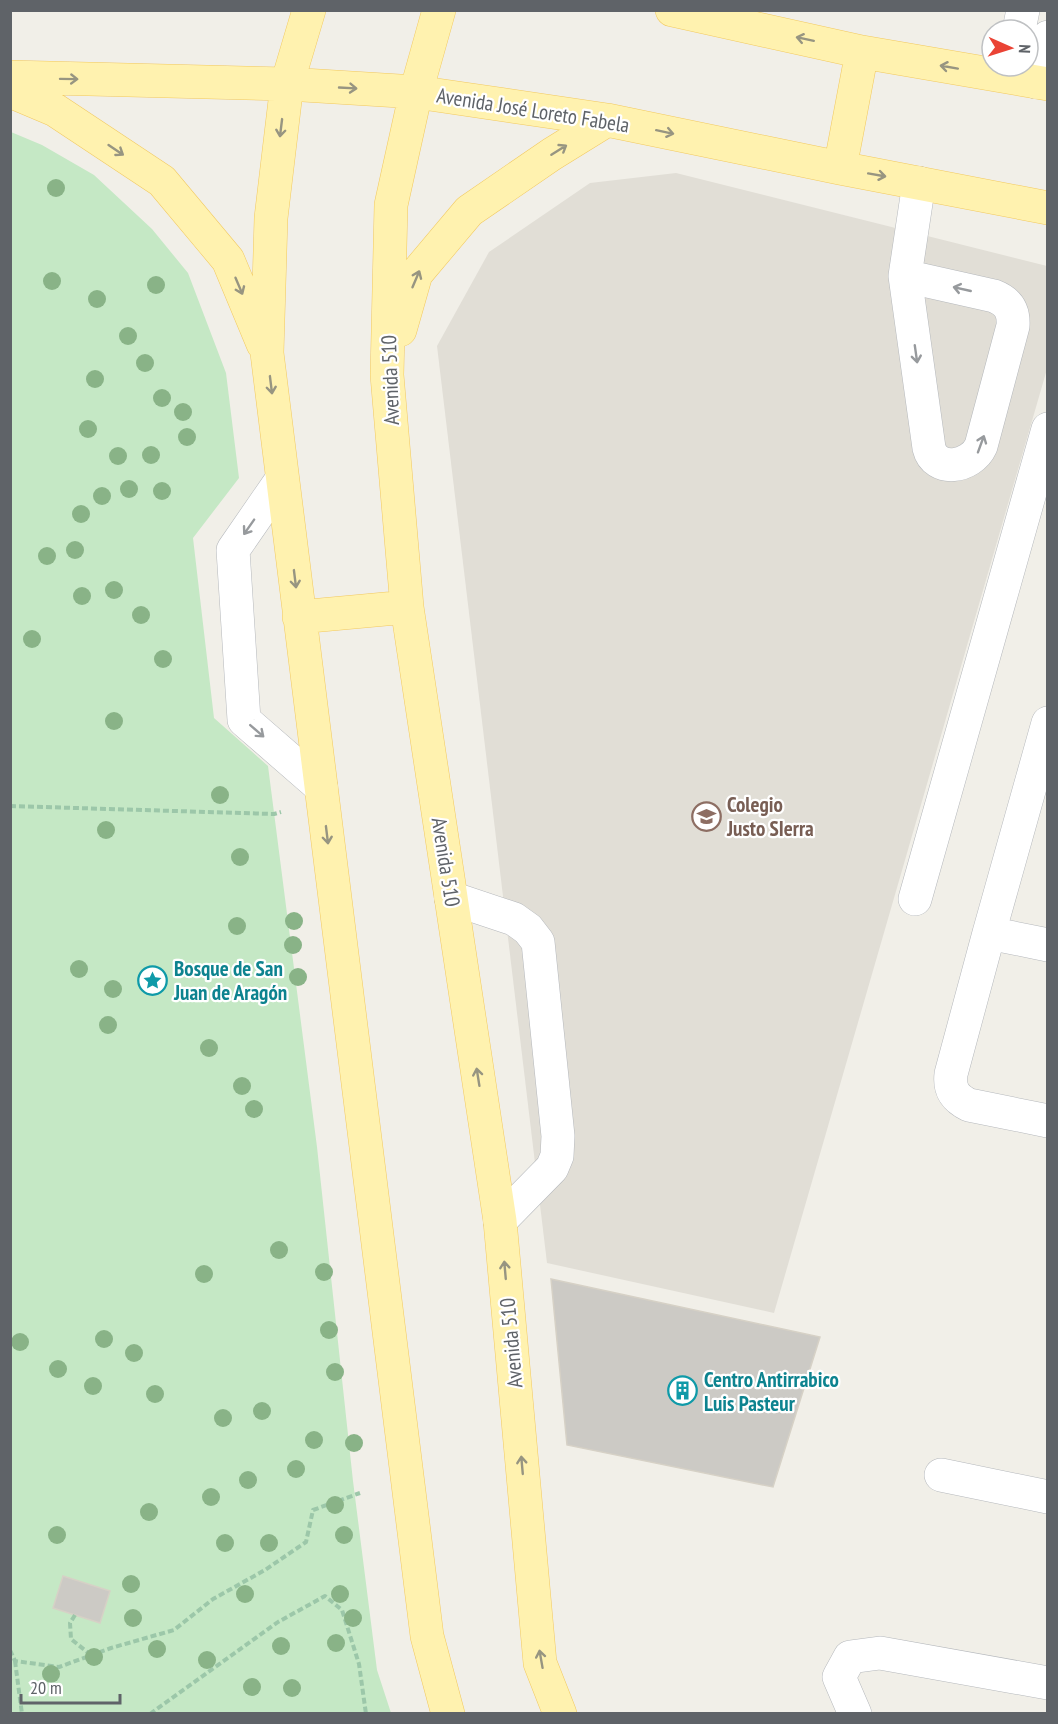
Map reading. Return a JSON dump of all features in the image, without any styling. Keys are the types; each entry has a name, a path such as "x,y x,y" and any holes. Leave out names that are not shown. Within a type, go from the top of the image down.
{"main road":[{"path":"309,10 286,84 271,218 267,353 427,1636 448,1713"},
{"name":"Avenida 510","path":"439,10 416,92 392,205 387,375 407,607 500,1221 540,1663 560,1713"},
{"path":"672,10 862,52 980,70"},
{"path":"840,168 862,52"},
{"name":"Avenida José Loreto Fabela","path":"10,77 286,84 416,92 608,120 1047,208"},
{"path":"10,91 55,110 162,181 228,261 267,353"},
{"path":"387,375 417,274 469,211 552,154 608,120"},
{"path":"299,617 407,607"}],"street":[{"path":"1040,51 1047,37"},
{"path":"905,276 994,296 1004,300 1014,316 981,446 978,453 965,463 944,464 933,458 930,453 905,276 919,183"},
{"path":"915,899 1047,429"},
{"path":"282,479 233,550 244,720 321,787"},
{"path":"1047,723 988,933 950,1084 953,1093 969,1105 1047,1121"},
{"path":"451,898 514,919 528,929 538,942 558,1136 557,1156 552,1168 500,1221"},
{"path":"988,933 1047,945"},
{"path":"941,1475 1047,1497"},
{"path":"855,1713 839,1677 850,1657 880,1653 1047,1683"}],"path":[{"path":"10,806 274,814 281,812"},
{"path":"15,1661 59,1667 111,1648 174,1630 213,1599 265,1570 306,1542 313,1510 360,1493"},
{"path":"150,1713 278,1622 325,1596 342,1610 358,1664 366,1713"},
{"path":"75,1615 70,1623 71,1639 92,1655"},
{"path":"10,1650 15,1661 22,1713"}],"shaded area":[{"name":"Colegio Justo SIerra","path":"676,173 1047,266 1047,369 774,1313 547,1263 437,346 489,252 590,183"}],"green space":[{"name":"Bosque de San Juan de Aragón","path":"11,132 42,145 94,175 152,229 188,273 226,373 239,478 193,538 214,718 268,766 317,1147 353,1481 377,1670 391,1713 11,1713"}],"building":[{"name":"Centro Antirrabico Luis Pasteur","path":"551,1279 820,1337 773,1487 567,1445"},
{"path":"63,1576 110,1591 100,1623 53,1608"}],"place":[{"name":"Colegio Justo SIerra","path":"706,816"},
{"name":"Bosque de San Juan de Aragón","path":"153,980"},
{"name":"Centro Antirrabico Luis Pasteur","path":"683,1391"}]}
